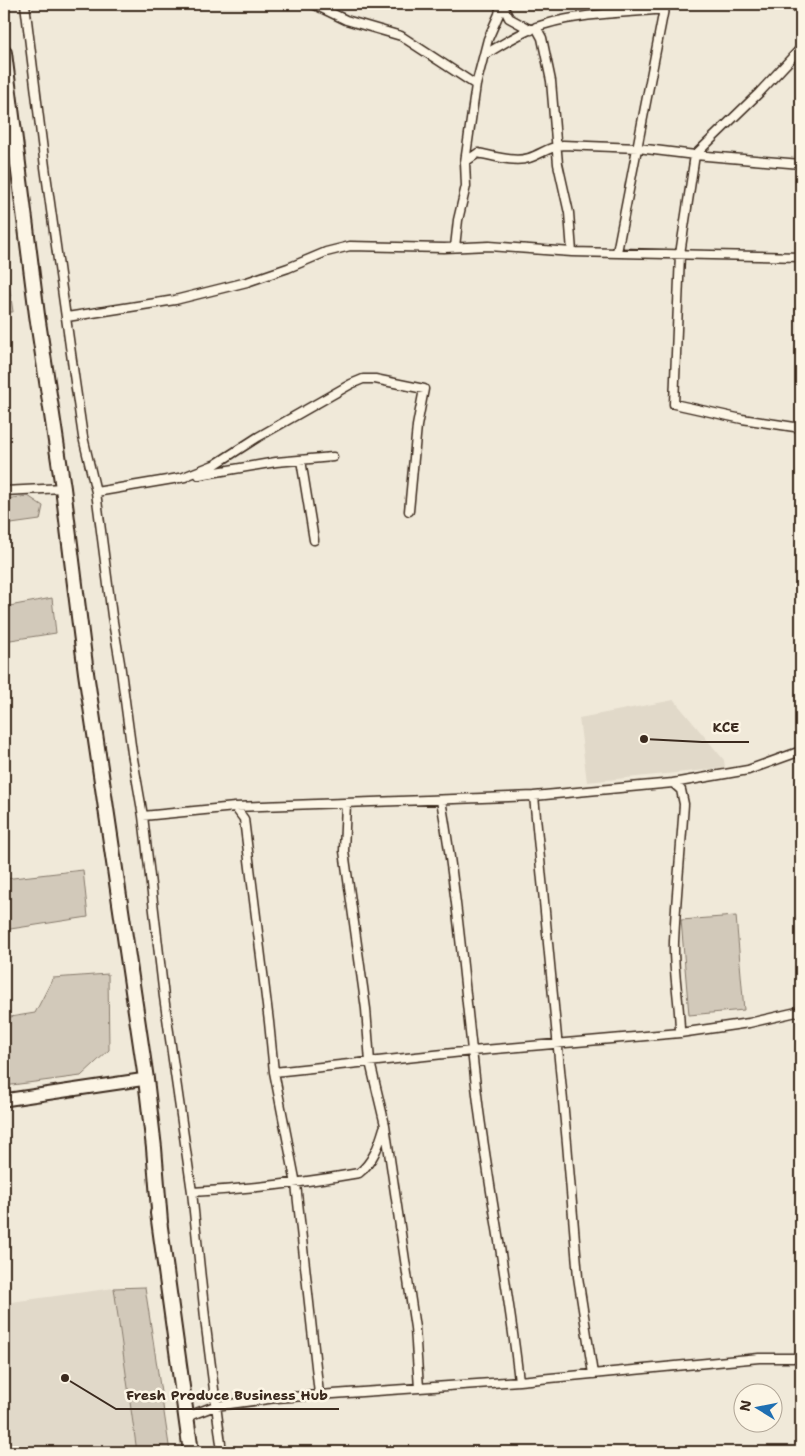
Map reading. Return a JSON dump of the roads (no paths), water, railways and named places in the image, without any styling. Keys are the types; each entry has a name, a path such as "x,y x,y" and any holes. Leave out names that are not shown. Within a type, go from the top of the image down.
{"highway":[{"path":"4,53 37,314 63,488 86,673 122,920 142,1079 154,1148 160,1222 191,1452"}],"street":[{"path":"25,4 44,167 83,437 96,492 112,616 143,816 164,996 192,1192 215,1406 222,1452"},
{"path":"313,4 346,20 401,36 476,84"},
{"path":"455,247 458,220 466,186 465,162 476,84 488,39 502,4"},
{"path":"502,4 508,18 533,28 542,38 551,81 558,164 569,214 572,252"},
{"path":"794,4 801,12"},
{"path":"484,55 533,28 575,18 665,6 617,252"},
{"path":"801,48 759,93 695,156 680,254 674,404 801,428"},
{"path":"465,162 478,153 510,159 527,159 557,146 638,148 695,156 801,164"},
{"path":"67,317 175,300 247,282 326,252 350,246 444,248 489,246 572,252 801,257"},
{"path":"181,478 216,464 258,437 350,384 363,379 375,379 424,390 417,426 409,511"},
{"path":"96,492 240,467 333,457"},
{"path":"301,460 314,540"},
{"path":"4,491 63,488"},
{"path":"143,816 236,808 534,796 674,783 748,770 801,750"},
{"path":"674,783 681,790 684,804 674,943 680,1010 680,1033"},
{"path":"534,796 578,1277 592,1374"},
{"path":"441,800 459,928 485,1154 512,1319 519,1381"},
{"path":"346,803 344,851 366,1009 370,1062 385,1125 414,1328 419,1388"},
{"path":"236,808 244,819 274,1072 296,1184 319,1394"},
{"path":"274,1072 472,1051 680,1033 749,1023 801,1011"},
{"path":"4,1100 142,1079"},
{"path":"192,1192 296,1184 359,1173 365,1168 379,1145 385,1125"},
{"path":"186,1417 215,1406 319,1394 519,1381 759,1358 801,1358"}],"place":[{"name":"KCE","path":"644,739"},
{"name":"Fresh Produce Business Hub","path":"65,1378"}]}
